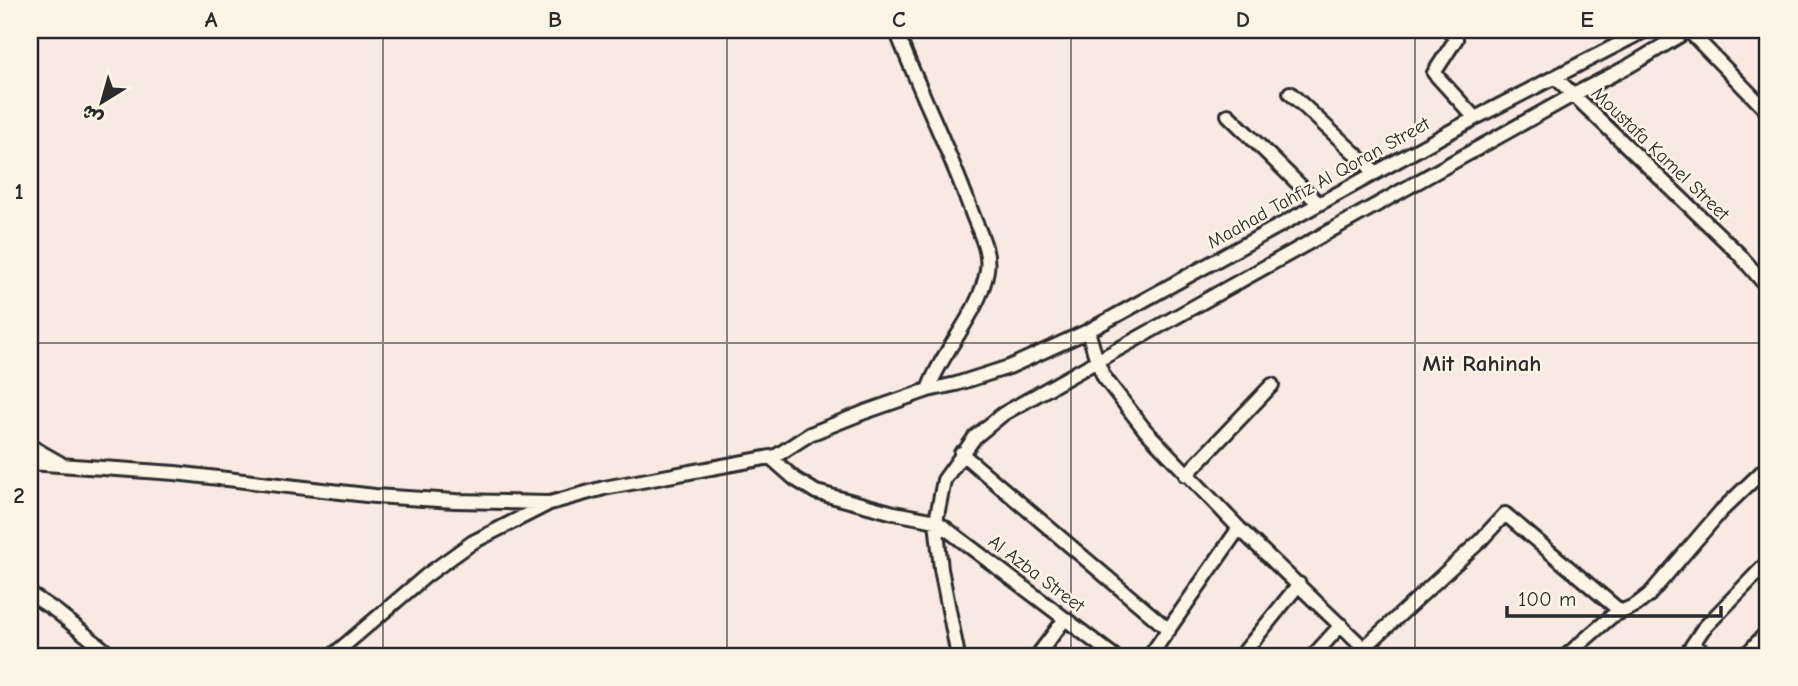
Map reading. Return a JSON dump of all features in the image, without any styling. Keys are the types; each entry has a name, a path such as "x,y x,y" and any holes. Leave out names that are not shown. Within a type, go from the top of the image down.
{"street":[{"path":"896,30 961,183 988,255 987,271 981,289 968,317 934,372 928,390"},
{"name":"Maahad Tahfiz Al Qoran Street","path":"550,503 604,488 770,457 810,434 928,390 1009,368 1088,331 1475,118 1646,30"},
{"path":"958,656 941,569 936,521 944,480 975,437 1003,414 1629,66 1689,30 1768,113"},
{"path":"1453,31 1456,39 1434,72 1475,118"},
{"name":"Moustafa Kamel Street","path":"1555,77 1739,254 1768,288"},
{"path":"1290,93 1375,172"},
{"path":"1228,115 1319,204"},
{"path":"1088,331 1104,377 1186,475 1369,652 1505,514 1620,611"},
{"path":"1186,475 1272,385"},
{"path":"30,446 65,466"},
{"path":"961,453 1169,630"},
{"path":"770,457 795,479 817,492 894,513 936,521"},
{"path":"30,463 175,473 375,495 455,501 550,503"},
{"path":"1566,656 1604,622 1649,595 1721,511 1768,466"},
{"path":"332,656 427,575 473,542 550,503"},
{"name":"Al Azba Street","path":"936,521 1114,656"},
{"path":"1150,656 1239,528"},
{"path":"1685,656 1712,620 1768,562"},
{"path":"1241,656 1299,584"},
{"path":"30,594 56,611 112,656"},
{"path":"1037,656 1065,619"},
{"path":"1313,656 1341,625"},
{"path":"1745,656 1766,633"},
{"path":"1693,645 1710,656"}],"district":[{"name":"Mit Rahinah","path":"1482,363"}]}
